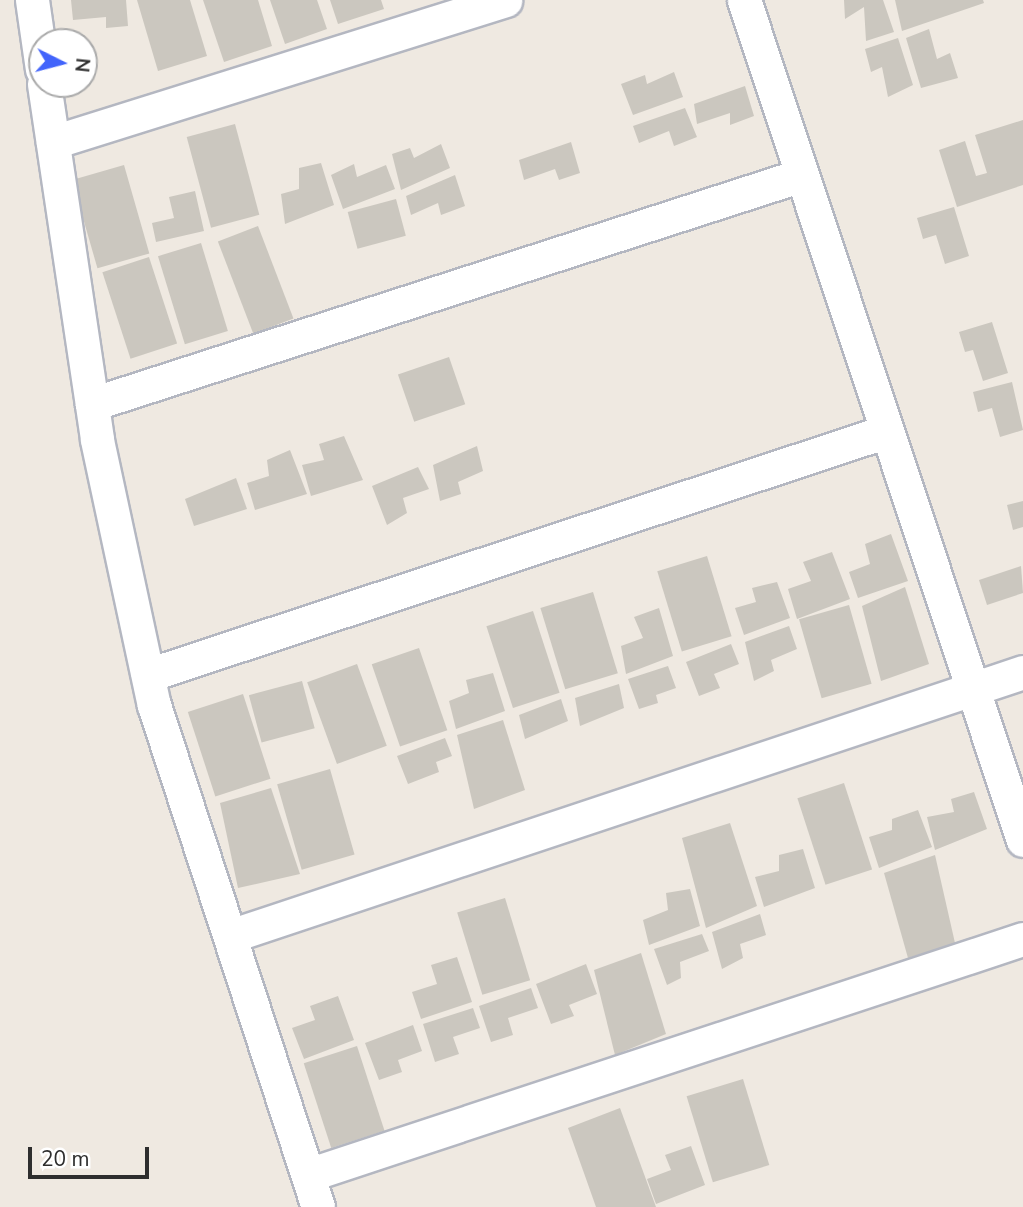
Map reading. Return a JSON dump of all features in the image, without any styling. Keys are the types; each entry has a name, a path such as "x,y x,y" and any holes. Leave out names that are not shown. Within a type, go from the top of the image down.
{"street":[{"path":"32,0 36,28"},
{"path":"53,142 505,0"},
{"path":"744,0 1023,840"},
{"path":"46,98 92,404 154,705 318,1207"},
{"path":"92,404 802,174"},
{"path":"148,675 887,431"},
{"path":"230,936 1023,672"},
{"path":"308,1175 1023,939"}],"building":[{"path":"71,0 126,0 128,26 106,28 106,17 73,20"},
{"path":"137,0 190,0 207,56 158,71"},
{"path":"203,0 258,0 272,46 224,62"},
{"path":"270,0 317,0 327,29 285,44"},
{"path":"330,0 381,0 384,9 338,24"},
{"path":"844,0 883,0 894,32 866,41 864,7 845,19"},
{"path":"895,0 983,0 984,3 902,31"},
{"path":"929,29 937,59 950,53 958,78 921,88 906,38"},
{"path":"898,38 913,85 888,97 882,67 871,72 865,49"},
{"path":"674,72 683,97 633,115 621,84 645,75 647,84"},
{"path":"745,86 754,116 730,125 730,113 697,124 694,104"},
{"path":"685,108 697,137 674,146 669,131 639,143 633,126"},
{"path":"1023,120 1023,185 957,207 939,150 965,141 976,176 987,173 975,135"},
{"path":"235,124 259,215 211,228 187,137"},
{"path":"571,142 580,173 559,180 555,169 524,180 519,160"},
{"path":"441,144 450,168 401,190 392,154 410,148 414,158"},
{"path":"321,163 334,205 285,224 281,194 299,189 299,168"},
{"path":"354,164 357,177 386,165 395,189 343,209 331,175"},
{"path":"124,165 149,253 97,268 72,180"},
{"path":"455,175 465,206 441,215 438,203 411,215 406,196"},
{"path":"195,191 204,231 156,242 152,223 174,218 169,197"},
{"path":"396,199 406,236 358,249 348,212"},
{"path":"954,207 969,256 945,264 936,235 923,239 917,218"},
{"path":"258,226 293,318 253,334 218,241"},
{"path":"201,243 228,331 185,344 158,256"},
{"path":"149,257 177,344 131,359 102,272"},
{"path":"992,322 1008,373 983,381 973,350 965,352 959,332"},
{"path":"449,357 465,404 414,422 398,375"},
{"path":"1012,382 1023,430 1000,437 992,408 978,412 973,392"},
{"path":"344,436 363,480 311,496 302,465 324,460 319,444"},
{"path":"477,446 483,471 458,482 461,494 440,501 433,465"},
{"path":"290,450 307,494 255,510 247,483 269,476 267,460"},
{"path":"418,467 429,489 403,498 407,513 387,525 372,486"},
{"path":"236,478 247,509 194,526 185,499"},
{"path":"1023,501 1023,527 1013,530 1007,505"},
{"path":"891,534 908,581 858,598 849,572 870,564 865,544"},
{"path":"832,552 850,599 797,619 788,589 811,581 803,562"},
{"path":"707,556 732,636 682,652 657,571"},
{"path":"1021,566 1023,593 987,605 979,580"},
{"path":"777,582 790,618 744,635 735,608 756,602 752,588"},
{"path":"905,587 929,664 881,681 862,606"},
{"path":"593,592 618,673 565,689 540,608"},
{"path":"849,605 872,684 822,698 799,619"},
{"path":"659,608 673,656 626,674 621,646 643,638 634,617"},
{"path":"533,611 560,693 513,708 486,626"},
{"path":"789,626 797,649 771,660 774,671 754,681 745,642"},
{"path":"731,644 739,664 714,674 720,688 699,696 686,662"},
{"path":"419,648 447,730 400,747 372,664"},
{"path":"357,664 387,746 337,764 307,682"},
{"path":"668,666 676,688 656,695 658,703 639,709 628,679"},
{"path":"493,673 505,711 456,729 449,701 469,693 466,680"},
{"path":"302,681 315,728 262,743 249,695"},
{"path":"619,684 624,708 580,726 575,698"},
{"path":"243,694 271,779 215,797 188,712"},
{"path":"561,699 568,721 525,739 519,715"},
{"path":"503,720 525,790 474,809 457,735"},
{"path":"445,738 452,756 436,762 439,772 408,784 397,756"},
{"path":"330,769 355,855 302,870 277,784"},
{"path":"844,783 872,870 826,885 797,798"},
{"path":"271,788 300,874 238,888 220,803"},
{"path":"974,792 987,829 935,850 927,817 954,812 951,799"},
{"path":"918,810 932,847 879,868 869,837 892,830 892,819"},
{"path":"730,823 757,906 706,928 682,838"},
{"path":"803,849 815,888 764,907 755,877 779,871 779,855"},
{"path":"935,855 955,943 908,958 884,873"},
{"path":"690,889 700,926 649,945 643,920 668,910 666,893"},
{"path":"505,898 530,980 482,995 457,913"},
{"path":"760,914 766,935 740,944 743,958 722,969 712,932"},
{"path":"702,934 709,951 680,962 681,978 667,985 654,949"},
{"path":"641,953 666,1034 615,1055 594,970"},
{"path":"457,957 472,1002 421,1019 412,992 437,984 431,965"},
{"path":"586,964 597,994 569,1005 574,1016 551,1024 536,984"},
{"path":"531,988 538,1008 508,1018 513,1035 491,1042 479,1006"},
{"path":"338,996 354,1040 304,1059 292,1028 315,1020 310,1006"},
{"path":"473,1008 480,1028 453,1037 459,1054 435,1062 423,1024"},
{"path":"413,1025 422,1051 398,1060 402,1072 379,1080 365,1043"},
{"path":"357,1046 385,1131 331,1148 304,1063"},
{"path":"743,1079 769,1165 713,1182 687,1096"},
{"path":"620,1108 656,1207 596,1207 568,1128"},
{"path":"691,1146 705,1185 656,1204 647,1179 671,1170 665,1155"}]}
